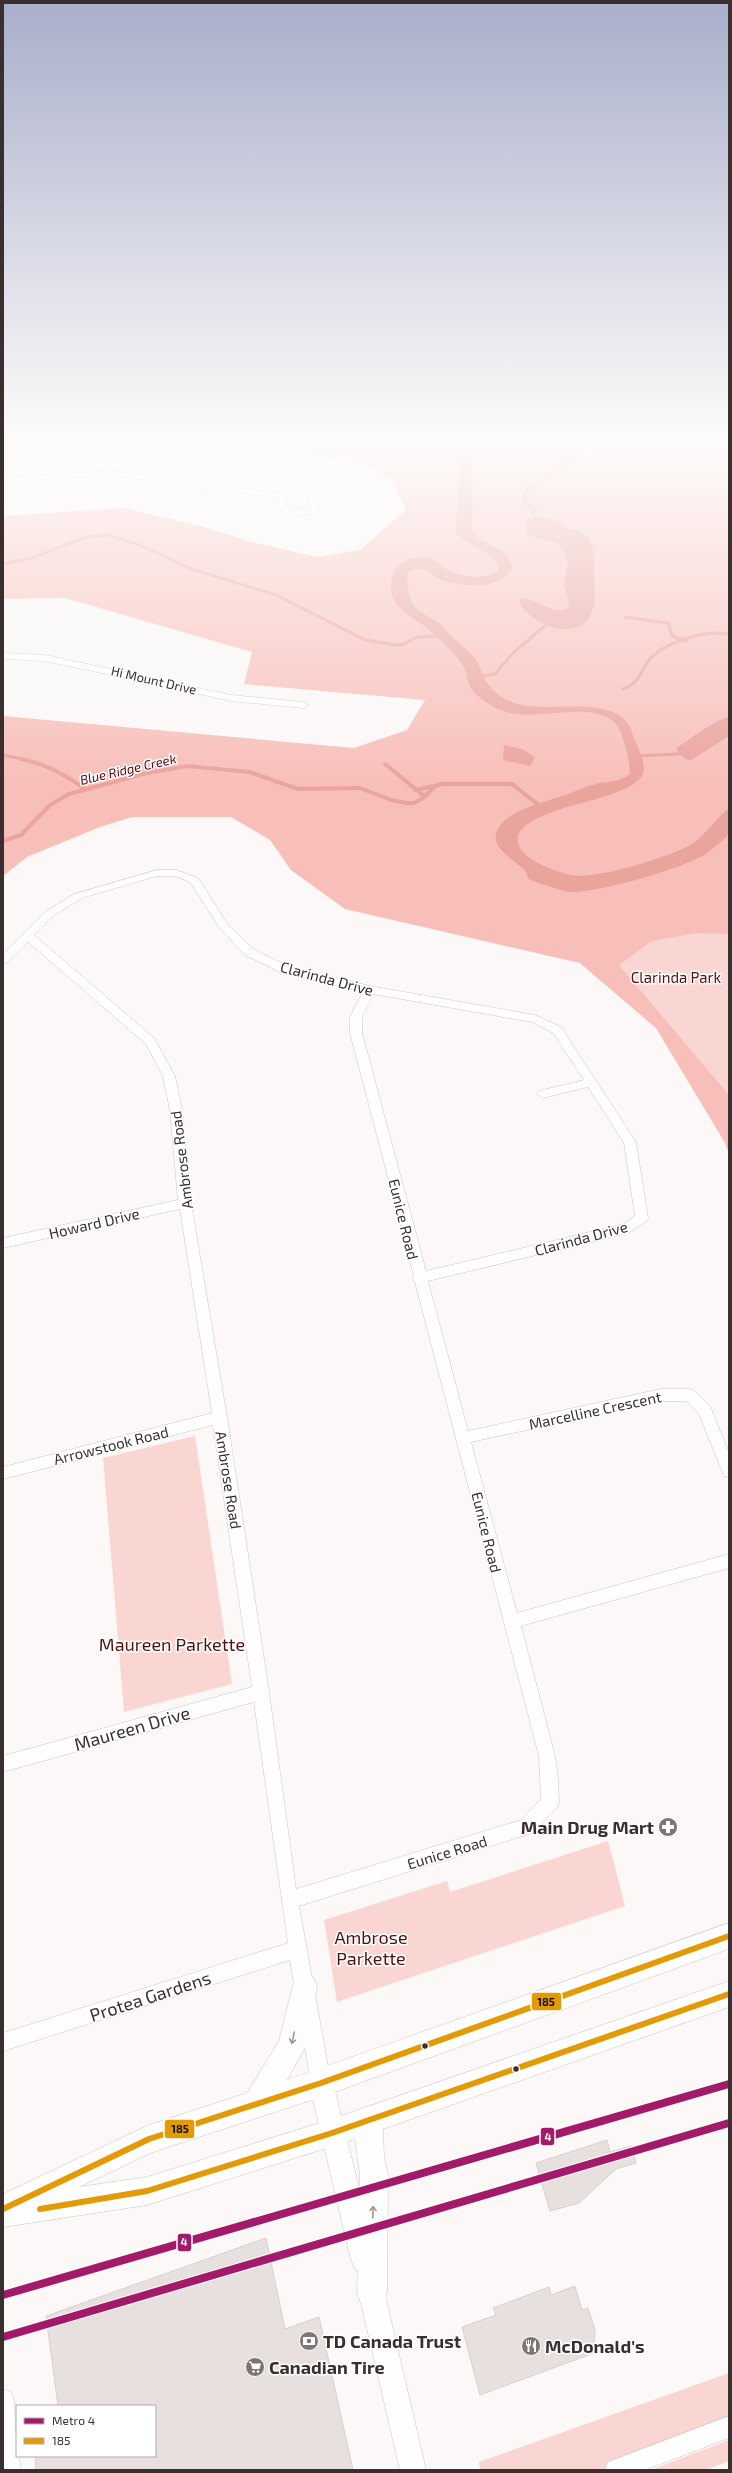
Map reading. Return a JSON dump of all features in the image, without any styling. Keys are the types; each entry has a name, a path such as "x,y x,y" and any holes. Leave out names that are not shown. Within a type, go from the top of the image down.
{"main road":[{"path":"3,2209 149,2139 321,2083 729,1936"},
{"path":"257,2103 292,2046 304,1986"},
{"path":"3,2215 147,2191 368,2121 729,1994"},
{"path":"368,2121 370,2158 374,2176 372,2293"}],"street":[{"name":"Hi Mount Drive","path":"3,656 46,658 231,698 304,705"},
{"name":"Clarinda Drive","path":"3,960 50,914 78,896 157,873 176,873 194,880 223,924 248,952 284,969 370,990 535,1019 557,1030 589,1082 630,1142 642,1218 628,1228 420,1278"},
{"name":"Ambrose Road","path":"28,936 150,1041 169,1076 176,1110 184,1202 190,1224 220,1417 261,1692 289,1900 321,2083"},
{"name":"Eunice Road","path":"289,1900 526,1828 550,1803 550,1780 547,1756 510,1622 356,1033 356,1017 370,990"},
{"path":"543,1094 589,1082"},
{"name":"Howard Drive","path":"3,1243 184,1202"},
{"name":"Marcelline Crescent","path":"463,1438 661,1395 690,1395 704,1410 729,1471"},
{"name":"Arrowstook Road","path":"3,1473 220,1417"},
{"path":"510,1622 729,1562"},
{"name":"Maureen Drive","path":"3,1764 261,1692"},
{"name":"Protea Gardens","path":"3,2042 298,1949"},
{"path":"321,2083 414,2470"},
{"path":"3,2400 10,2470"},
{"path":"616,2470 729,2427"}],"green space":[{"name":"Clarinda Park","path":"729,923 729,1144 724,1141 656,1028 580,963 627,927"},
{"name":"Maureen Parkette","path":"195,1436 232,1684 124,1712 103,1458"},
{"name":"Ambrose Parkette","path":"608,1841 625,1906 337,2002 324,1920 447,1881 450,1892"},
{"path":"729,2373 729,2418 601,2470 480,2470 479,2462"},
{"path":"729,2440 729,2461 705,2470 651,2470"}],"shaded area":[{"path":"3,553 301,553 317,557 339,553 729,553 729,934 697,933 652,941 619,965 729,1095 729,1154 724,1141 656,1028 580,963 345,909 291,870 270,840 231,817 132,817 100,827 27,857 3,876 3,716 354,748 407,730 425,700 244,684 252,652 65,598 3,599"},
{"path":"487,553 505,553 513,567 507,575 491,584 460,584 442,580 426,570 418,568 412,569 407,575 411,600 415,607 441,625 474,657 478,662 489,686 505,699 527,706 592,707 617,714 628,724 644,765 642,776 629,787 600,798 542,816 528,824 519,833 518,844 527,856 554,870 571,875 582,876 597,874 650,861 692,844 702,836 729,808 729,834 706,854 679,866 639,879 599,889 569,892 529,879 525,871 502,851 496,839 497,831 502,823 515,813 588,786 620,779 630,774 630,769 625,746 617,726 614,722 603,716 577,712 533,715 520,714 507,712 485,702 472,689 468,682 464,667 452,652 429,630 398,606 392,595 392,579 397,567 411,558 431,558 452,572 465,576 479,577 498,571 498,565"},
{"path":"564,553 593,553 595,601 590,616 583,624 574,628 564,629 542,623 532,617 519,601 521,598 527,598 556,610 567,609 569,603 564,586 568,561"},
{"path":"729,717 729,736 691,760 684,758 676,748 709,726"},
{"path":"504,745 522,749 535,757 530,766 503,760"}],"building":[{"path":"607,2140 610,2152 631,2146 636,2163 616,2169 579,2203 550,2211 536,2163"},
{"path":"266,2238 285,2329 319,2317 353,2470 36,2470 35,2457 156,2457 156,2405 58,2405 46,2316"},
{"name":"McDonald's","path":"575,2286 582,2310 588,2308 595,2330 594,2353 480,2395 462,2327 496,2315 493,2308 549,2287 551,2295"}],"waterway":[{"path":"3,564 32,558 44,553"},
{"path":"158,553 192,569 276,595 365,640 396,645 404,644 417,637 442,636"},
{"path":"625,617 668,623 672,636 683,640"},
{"path":"479,677 495,674 514,652 545,626"},
{"path":"683,640 700,635 720,633 729,634"},
{"path":"623,689 635,682 645,665 660,650 683,640"},
{"path":"637,756 679,754"},
{"path":"3,755 26,760"},
{"path":"21,759 54,770 85,789"},
{"path":"385,764 416,790"},
{"name":"Blue Ridge Creek","path":"3,841 21,835 50,805 69,794 147,773 188,766 249,772 298,789 360,788 391,800 406,803 414,803 423,798 435,786"},
{"name":"Blue Ridge Creek","path":"435,786 441,784 512,784 540,806"},
{"path":"416,790 435,786"},
{"path":"416,790 424,796"}],"metro line":[{"name":"4","path":"3,2295 729,2084"},
{"name":"4","path":"3,2337 729,2123"}],"transit line":[{"name":"185","path":"3,2209 149,2139 321,2083 729,1936"},
{"name":"185","path":"40,2209 147,2191 332,2133 729,1994"}],"place":[{"name":"Main Drug Mart","path":"668,1827"},
{"name":"TD Canada Trust","path":"309,2341"},
{"name":"McDonald's","path":"531,2346"},
{"name":"Canadian Tire","path":"255,2367"}]}
